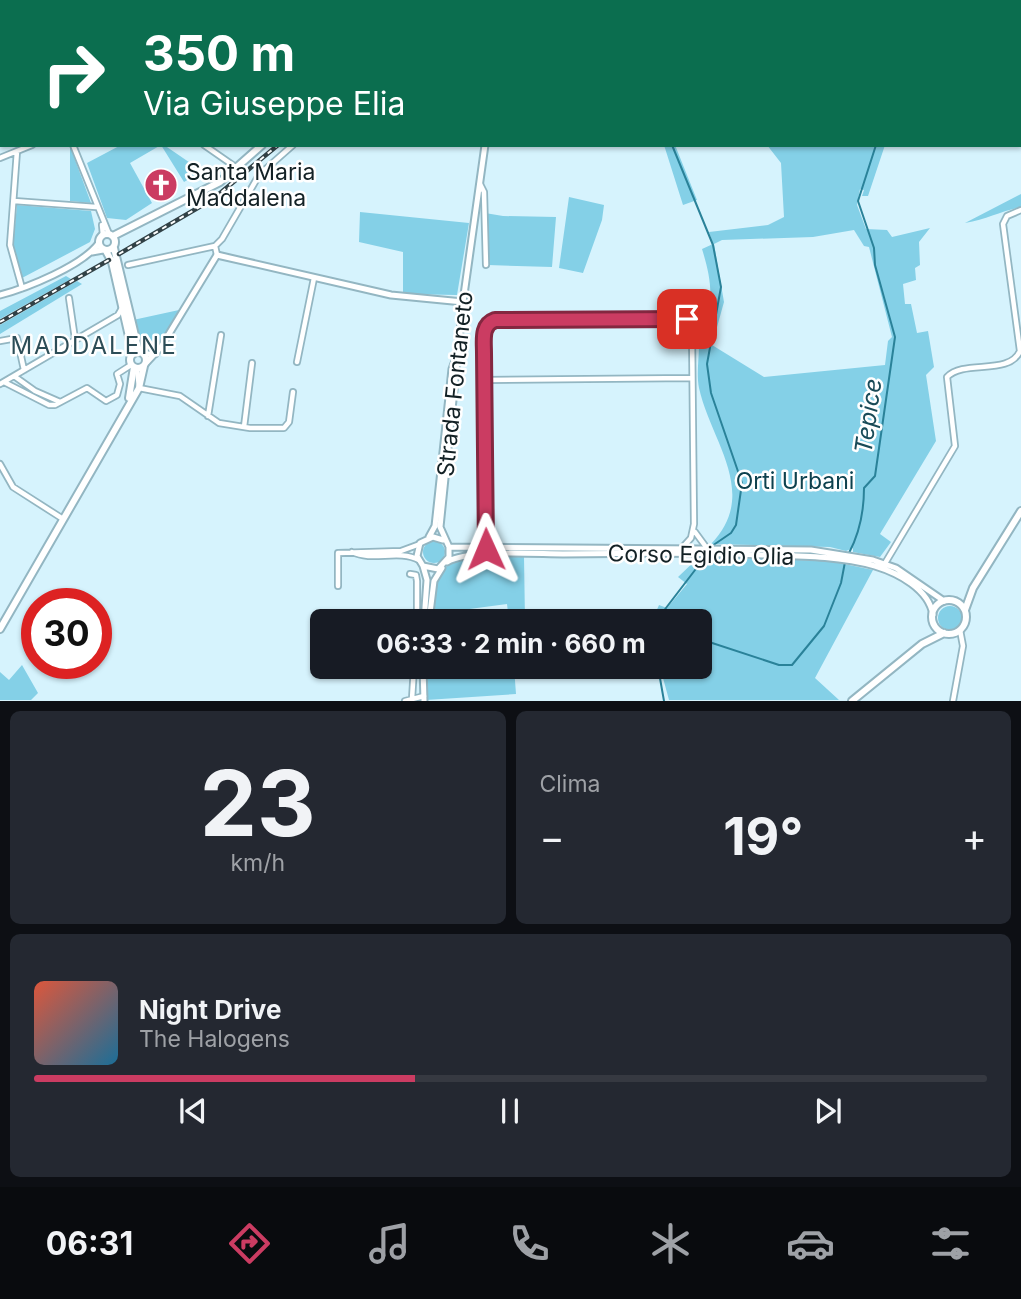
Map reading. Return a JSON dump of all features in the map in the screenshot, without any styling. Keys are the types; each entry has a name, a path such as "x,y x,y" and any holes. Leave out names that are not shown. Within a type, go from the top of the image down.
{"main road":[{"path":"103,248 111,239 187,200 238,168 260,147"},
{"path":"103,248 111,239"},
{"path":"0,629 139,388 139,361 111,239"},
{"path":"103,248 113,262 125,321 139,361 128,404"},
{"path":"852,701 922,644 944,633 960,630 966,621 965,610 973,588 1021,511"},
{"path":"922,644 937,606 944,601 953,601 973,588"},
{"path":"953,601 965,610"},
{"path":"933,618 944,633"}],"street":[{"path":"0,158 27,147"},
{"path":"75,147 102,224 111,239"},
{"path":"207,147 238,168"},
{"path":"128,265 215,246 222,239 259,175 291,147"},
{"name":"Strada Fontaneto","path":"443,540 440,527 463,302 485,147"},
{"path":"17,151 10,245 22,288"},
{"path":"479,183 484,192 486,265"},
{"path":"14,201 96,206"},
{"path":"883,566 955,446 947,377 956,371 1009,362 1017,357 1020,351 1003,224 1007,216 1021,210"},
{"path":"2,383 49,405 61,402 86,388 98,398 112,400 117,395 120,384 117,374 155,354 217,255 215,246"},
{"path":"0,295 22,288 92,251 103,248"},
{"path":"217,255 391,295 463,302"},
{"path":"297,362 314,278"},
{"path":"69,298 75,340"},
{"path":"2,383 118,315 122,307"},
{"path":"118,315 125,321"},
{"path":"486,552 484,330 488,323 495,320 687,319 691,323 694,529 688,543 682,548"},
{"path":"208,417 221,335"},
{"path":"0,341 17,338 24,370"},
{"path":"338,586 336,555 351,551 401,551 428,538 436,518 452,369 459,352"},
{"path":"244,427 252,363"},
{"path":"14,376 35,391 61,402"},
{"path":"485,380 692,377"},
{"path":"139,388 180,396 219,423 244,427 284,428 289,422 293,392"},
{"path":"0,464 13,488 63,519"},
{"path":"694,529 704,550"},
{"path":"428,538 443,540 449,547 445,564 434,581 428,609"},
{"path":"419,560 420,544"},
{"name":"Corso Egidio Olia","path":"449,547 486,552 704,550 719,547 811,550 907,574 944,601"},
{"name":"Corso Egidio Olia","path":"445,564 459,556 486,552 682,548 714,553 843,557"},
{"path":"351,551 360,555 406,555 419,560 424,566 427,580 426,609"},
{"path":"424,566 433,569 445,564"},
{"name":"Corso Egidio Olia","path":"883,566 929,600 933,618"},
{"path":"410,574 416,575 417,609"},
{"path":"953,701 963,646 960,630"},
{"path":"412,699 413,679"},
{"path":"405,701 424,698 424,679"}],"green space":[{"path":"70,147 70,147 91,203 70,201"},
{"path":"117,147 158,147 130,163 152,203 126,220 107,218 87,163"},
{"path":"162,147 167,147 202,171 184,182"},
{"path":"665,147 676,147 697,200 683,205"},
{"name":"Orti Urbani","path":"769,147 884,147 868,196 862,196 864,190 860,189 857,205 866,229 887,230 892,237 930,228 919,242 920,265 915,268 916,280 903,284 905,304 911,304 917,333 928,331 934,367 926,375 936,441 880,534 891,542 880,557 853,552 853,548 846,551 830,547 711,544 725,525 731,506 732,486 728,467 699,388 699,339 696,323 686,315 664,316 663,309 684,309 699,322 706,322 710,285 702,249 713,244 709,232 768,225 784,217 781,163","holes":["854,230 864,246 869,247 892,337 888,341 885,365 764,377 712,345 724,302 714,244 722,240 813,237"]},
{"path":"1021,194 1021,207 965,223"},
{"path":"569,197 604,205 602,220 583,273 559,268"},
{"path":"17,205 91,211 95,229 90,242 22,278 13,245"},
{"path":"360,212 469,223 457,295 403,294 403,252 359,242"},
{"path":"485,213 556,217 552,267 488,265"},
{"path":"66,276 71,279 0,319 0,311"},
{"path":"77,281 82,284 0,334 0,325"},
{"path":"179,310 158,346 151,351 141,349 133,320"},
{"path":"434,541 442,544 445,552 442,560 434,563 426,560 423,552 426,544"},
{"path":"524,557 525,609 508,609 507,604 470,609 432,609 436,580 445,567 465,558"},
{"path":"699,557 830,561 873,570 815,678 839,700 669,700 663,679 712,679 712,609 657,609 659,605 667,608 687,584 678,577"},
{"path":"950,606 961,613 962,618 955,629 950,630 939,623 938,618 945,607"},
{"path":"21,666 21,679 30,679 38,693 31,700 0,700 0,672 9,680"},
{"path":"426,679 515,679 516,694 426,700"}],"waterway":[{"path":"673,147 713,245 721,287 707,364 711,393 742,483 736,525 731,533 712,546"},
{"name":"Tepice","path":"849,553 860,522 864,488 875,476 895,337 875,265 874,248 858,201 875,147"},
{"path":"665,609 705,557"},
{"name":"Tepice","path":"712,643 779,665 792,665 824,626 841,583 845,562"},
{"name":"Tepice","path":"660,679 664,701"}],"railway":[{"path":"119,254 213,199 276,147"},
{"path":"0,322 109,260"}],"place":[{"name":"Santa Maria Maddalena","path":"161,185"}],"district":[{"name":"MADDALENE","path":"94,345"}],"route":[{"path":"486,549 484,330 488,323 495,320 687,319"}]}
